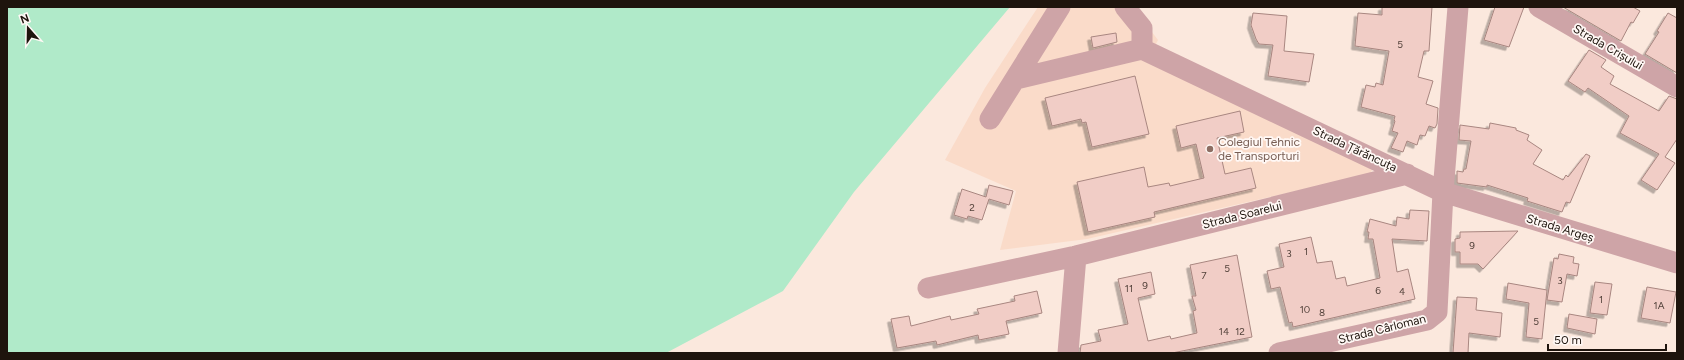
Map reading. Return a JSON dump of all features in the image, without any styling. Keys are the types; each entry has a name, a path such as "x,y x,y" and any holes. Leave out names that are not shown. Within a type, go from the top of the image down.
{"street":[{"path":"990,119 1060,7"},
{"path":"1016,79 1142,49 1142,28 1125,7"},
{"path":"1443,192 1458,7"},
{"name":"Strada Crișului","path":"1539,7 1677,87"},
{"name":"Strada Țărăncuța","path":"1142,49 1443,192"},
{"name":"Strada Soarelui","path":"928,288 1076,256 1406,174"},
{"name":"Strada Argeș","path":"1443,192 1677,263"},
{"name":"Strada Cârloman","path":"1279,353 1427,320 1437,312 1443,192"},
{"path":"1068,353 1076,256"}],"shaded area":[{"path":"1038,7 1133,7 1158,40 1147,62 1373,168 1370,174 1087,239 1000,250 1016,191 945,160 985,88"}],"green space":[{"path":"7,7 1010,7 854,192 783,291 666,353 7,353"}],"building":[{"path":"1382,7 1432,7 1429,51 1424,51 1418,77 1433,81 1426,104 1438,108 1437,124 1435,128 1429,126 1425,136 1420,135 1417,145 1407,141 1403,152 1391,148 1398,133 1392,131 1395,116 1361,107 1366,85 1375,87 1376,83 1383,85 1389,51 1355,46 1358,13 1382,15"},
{"path":"1495,7 1524,7 1509,47 1484,40"},
{"path":"1563,7 1633,7 1640,11 1633,23 1631,22 1621,41"},
{"path":"1253,13 1287,16 1284,51 1314,54 1309,82 1268,76 1273,45 1259,44 1251,25"},
{"path":"1668,13 1677,18 1677,73 1645,54 1659,32 1657,31"},
{"path":"1116,33 1117,42 1093,48 1091,37"},
{"path":"1589,50 1606,60 1601,67 1614,76 1610,84 1659,111 1669,96 1677,99 1677,139 1665,157 1675,163 1657,190 1641,180 1659,154 1620,133 1629,116 1588,88 1585,92 1568,81"},
{"path":"1135,76 1149,134 1092,147 1086,122 1082,123 1081,119 1052,126 1045,98"},
{"path":"1240,111 1244,132 1217,138 1225,174 1251,168 1256,188 1154,212 1155,217 1088,232 1077,182 1144,167 1148,187 1169,183 1170,186 1204,178 1196,144 1181,148 1176,126"},
{"path":"1490,123 1516,128 1516,130 1529,135 1527,140 1542,150 1533,164 1563,180 1566,175 1568,177 1586,154 1590,156 1570,203 1566,202 1562,212 1527,201 1528,198 1487,185 1487,187 1457,183 1457,171 1463,172 1464,169 1466,169 1471,141 1459,140 1460,125 1489,129"},
{"path":"989,185 1013,191 1009,205 989,199 982,220 968,216 967,219 954,215 962,189 986,197"},
{"path":"1410,210 1429,211 1427,241 1392,239 1397,272 1408,269 1415,299 1293,327 1292,322 1289,323 1280,287 1271,289 1267,271 1284,267 1279,244 1311,237 1317,263 1332,261 1336,279 1345,277 1347,286 1380,278 1373,239 1368,239 1369,232 1367,232 1370,219 1396,226 1397,217 1409,219"},
{"path":"1518,231 1483,269 1478,264 1460,264 1460,252 1455,252 1455,239 1460,238 1460,232"},
{"path":"1559,254 1574,257 1573,263 1579,264 1577,276 1567,274 1562,302 1547,300 1554,258 1558,259"},
{"path":"1237,255 1252,337 1172,353 1080,353 1081,345 1101,341 1098,330 1128,324 1118,279 1151,272 1155,294 1138,298 1148,341 1170,336 1171,339 1197,333 1193,311 1196,310 1192,296 1196,296 1190,265"},
{"path":"1595,282 1612,284 1607,315 1590,313"},
{"path":"1508,283 1547,290 1542,339 1526,337 1529,303 1506,299"},
{"path":"1647,287 1676,292 1670,323 1641,318"},
{"path":"1037,291 1042,313 1006,321 1009,334 979,340 978,335 937,345 936,341 897,348 891,319 909,316 911,326 950,316 951,320 979,314 977,309 1015,301 1014,296"},
{"path":"1457,297 1477,298 1476,310 1502,313 1500,337 1469,333 1468,353 1453,353"},
{"path":"1569,314 1597,319 1595,334 1567,328"}],"place":[{"name":"Colegiul Tehnic de Transporturi","path":"1210,149"}]}
